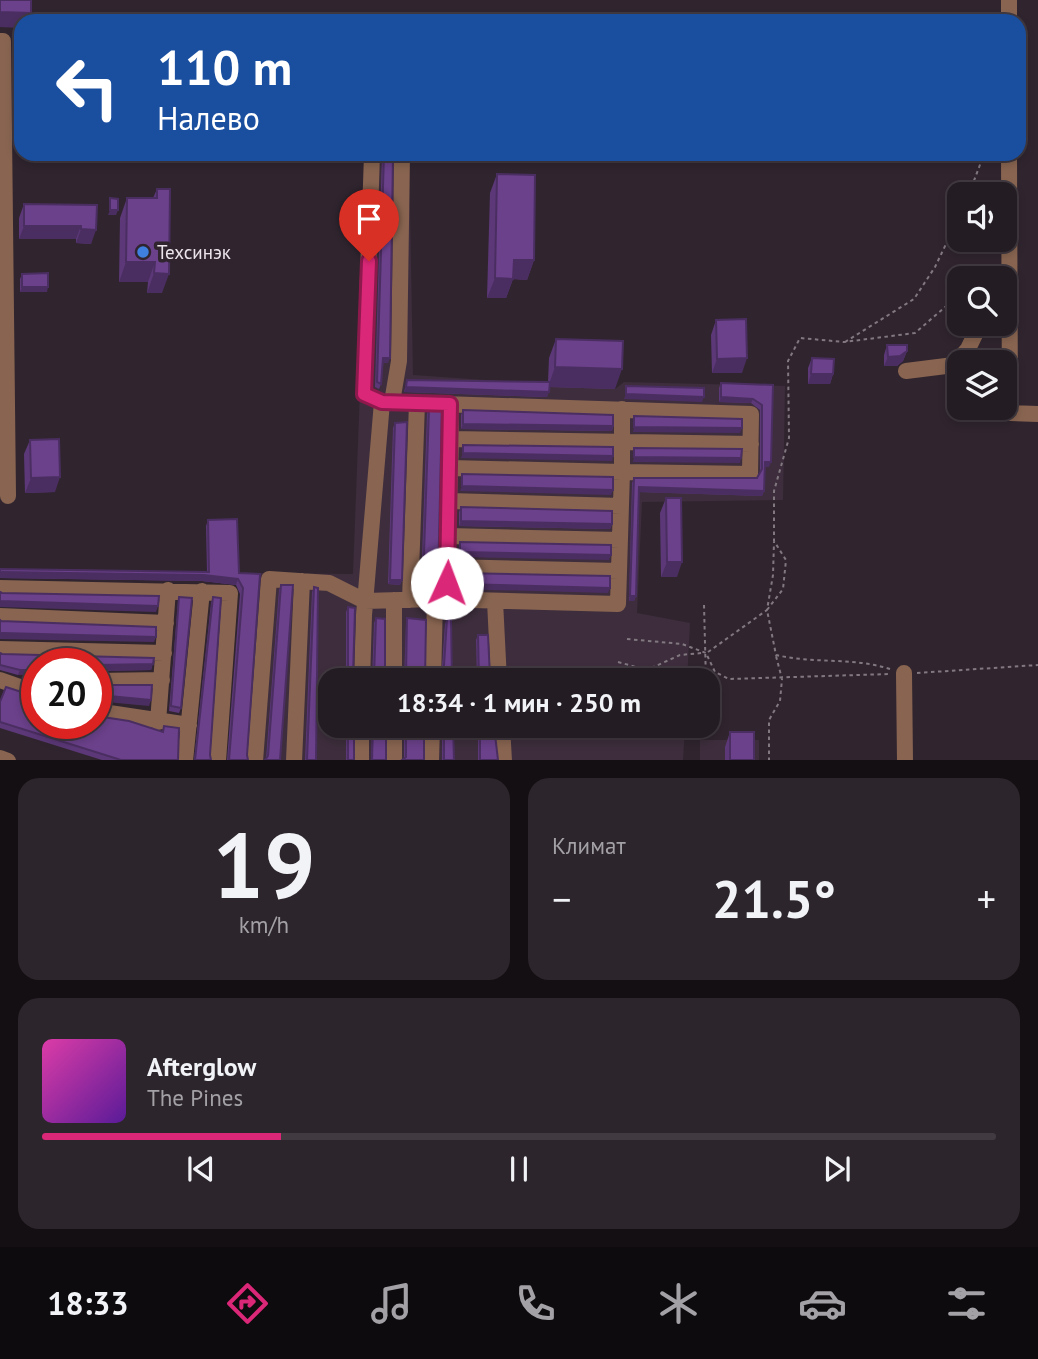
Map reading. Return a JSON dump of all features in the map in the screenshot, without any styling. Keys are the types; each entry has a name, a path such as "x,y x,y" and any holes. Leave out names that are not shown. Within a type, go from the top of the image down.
{"street":[{"path":"0,41 3,41 8,495"},
{"path":"372,161 364,394 387,402 751,414 750,474 450,468"},
{"path":"362,668 365,601 387,402 399,361 402,161"},
{"path":"1009,161 1010,413 1038,414"},
{"path":"1007,266 1010,261"},
{"path":"906,371 954,365 968,349 974,336"},
{"path":"395,668 417,403"},
{"path":"434,668 447,567 450,404"},
{"path":"255,760 269,579 329,583 365,601 441,599 618,604 622,410"},
{"path":"451,439 751,444"},
{"path":"449,501 621,506"},
{"path":"448,536 620,540"},
{"path":"447,567 619,570"},
{"path":"294,760 302,582"},
{"path":"0,588 227,592 232,598 218,760"},
{"path":"158,722 169,590"},
{"path":"185,760 202,591"},
{"path":"495,601 498,668"},
{"path":"0,616 166,623"},
{"path":"0,649 164,653"},
{"path":"904,674 905,760"},
{"path":"112,681 162,680"},
{"path":"1,681 21,681"},
{"path":"1,681 21,688"},
{"path":"112,714 188,724"},
{"path":"361,760 362,738"},
{"path":"394,738 394,760"},
{"path":"430,760 431,738"},
{"path":"503,738 504,760"}],"path":[{"path":"974,182 981,161"},
{"path":"844,342 914,299 935,267 947,242"},
{"path":"769,760 769,720 780,701 782,679 767,610 773,575 774,491 789,438 788,361 800,338 844,342 915,333 947,305"},
{"path":"618,662 647,670 680,654 706,653 767,610 783,589 786,560 774,541"},
{"path":"704,605 706,668"},
{"path":"626,639 682,644 706,653 715,672 729,679 904,674 1038,665"},
{"path":"776,656 800,661 867,662 904,674"}],"shaded area":[{"path":"369,161 409,161 413,375 615,389 624,382 785,386 783,500 642,502 637,613 690,623 688,668 318,668 318,738 684,738 683,760 236,760 252,573 353,574"},
{"path":"700,740 759,740 759,760 700,760"}],"building":[{"path":"0,0 31,0 31,13 0,12"},
{"path":"384,161 393,161 390,358 383,358 381,384 377,382"},
{"path":"497,174 535,175 534,260 514,260 513,279 495,278"},
{"path":"157,189 170,189 169,274 154,273 155,262 126,262 127,198 157,198"},
{"path":"110,198 118,199 118,210 110,210"},
{"path":"24,204 97,205 96,230 81,229 81,226 24,226"},
{"path":"48,273 48,287 22,287 22,274"},
{"path":"746,319 747,358 717,359 716,320"},
{"path":"556,339 623,341 622,369 555,367"},
{"path":"887,345 907,345 907,351 900,356 888,357"},
{"path":"812,358 834,359 833,374 811,374"},
{"path":"407,380 550,382 549,392 406,387"},
{"path":"721,383 773,385 771,462 765,462 764,491 639,487 636,596 630,596 634,478 757,478 762,469 762,405 753,399 721,397"},
{"path":"626,386 704,388 704,397 626,394"},
{"path":"429,409 442,409 438,582 423,582"},
{"path":"463,410 613,415 613,426 463,424"},
{"path":"634,416 742,419 742,428 634,427"},
{"path":"407,422 402,580 390,580 395,423"},
{"path":"59,439 60,477 31,478 30,440"},
{"path":"463,445 613,447 613,456 463,453"},
{"path":"634,448 742,449 741,458 634,457"},
{"path":"462,474 613,477 613,490 462,486"},
{"path":"666,498 681,498 682,562 667,562"},
{"path":"461,507 612,511 612,524 461,521"},
{"path":"237,519 239,573 260,574 248,760 229,760 243,588 238,579 204,575 0,573 0,569 209,572 208,520"},
{"path":"460,542 611,545 611,555 460,552"},
{"path":"459,573 610,576 610,588 459,584"},
{"path":"281,585 293,585 280,760 265,760 268,756"},
{"path":"314,587 318,588 316,760 307,760"},
{"path":"0,592 159,596 158,606 0,601"},
{"path":"179,597 192,598 181,708 171,706"},
{"path":"213,597 221,598 211,760 195,760"},
{"path":"348,607 355,608 353,668 348,668"},
{"path":"376,618 385,619 385,668 374,668"},
{"path":"407,618 426,620 425,668 406,668"},
{"path":"447,619 451,619 452,668 444,668"},
{"path":"0,620 156,627 156,637 0,634"},
{"path":"478,635 488,635 490,668 479,668"},
{"path":"0,653 21,654 21,670 0,665"},
{"path":"112,657 154,658 153,664 112,665"},
{"path":"112,685 152,685 151,700 112,696"},
{"path":"6,687 21,692 21,729 0,722 0,702"},
{"path":"112,718 163,732 164,726 179,728 178,760 121,760 54,739 112,739"},
{"path":"730,732 754,732 754,760 730,760"},
{"path":"348,738 354,738 354,760 348,760"},
{"path":"373,738 386,738 386,760 372,760"},
{"path":"406,738 424,738 424,760 402,760 406,757"},
{"path":"444,738 453,738 454,760 444,760"},
{"path":"480,738 495,738 498,760 480,760"}],"place":[{"name":"Техсинэк","path":"143,252"}],"route":[{"path":"369,261 364,394 382,402 450,404 447,583"}]}
